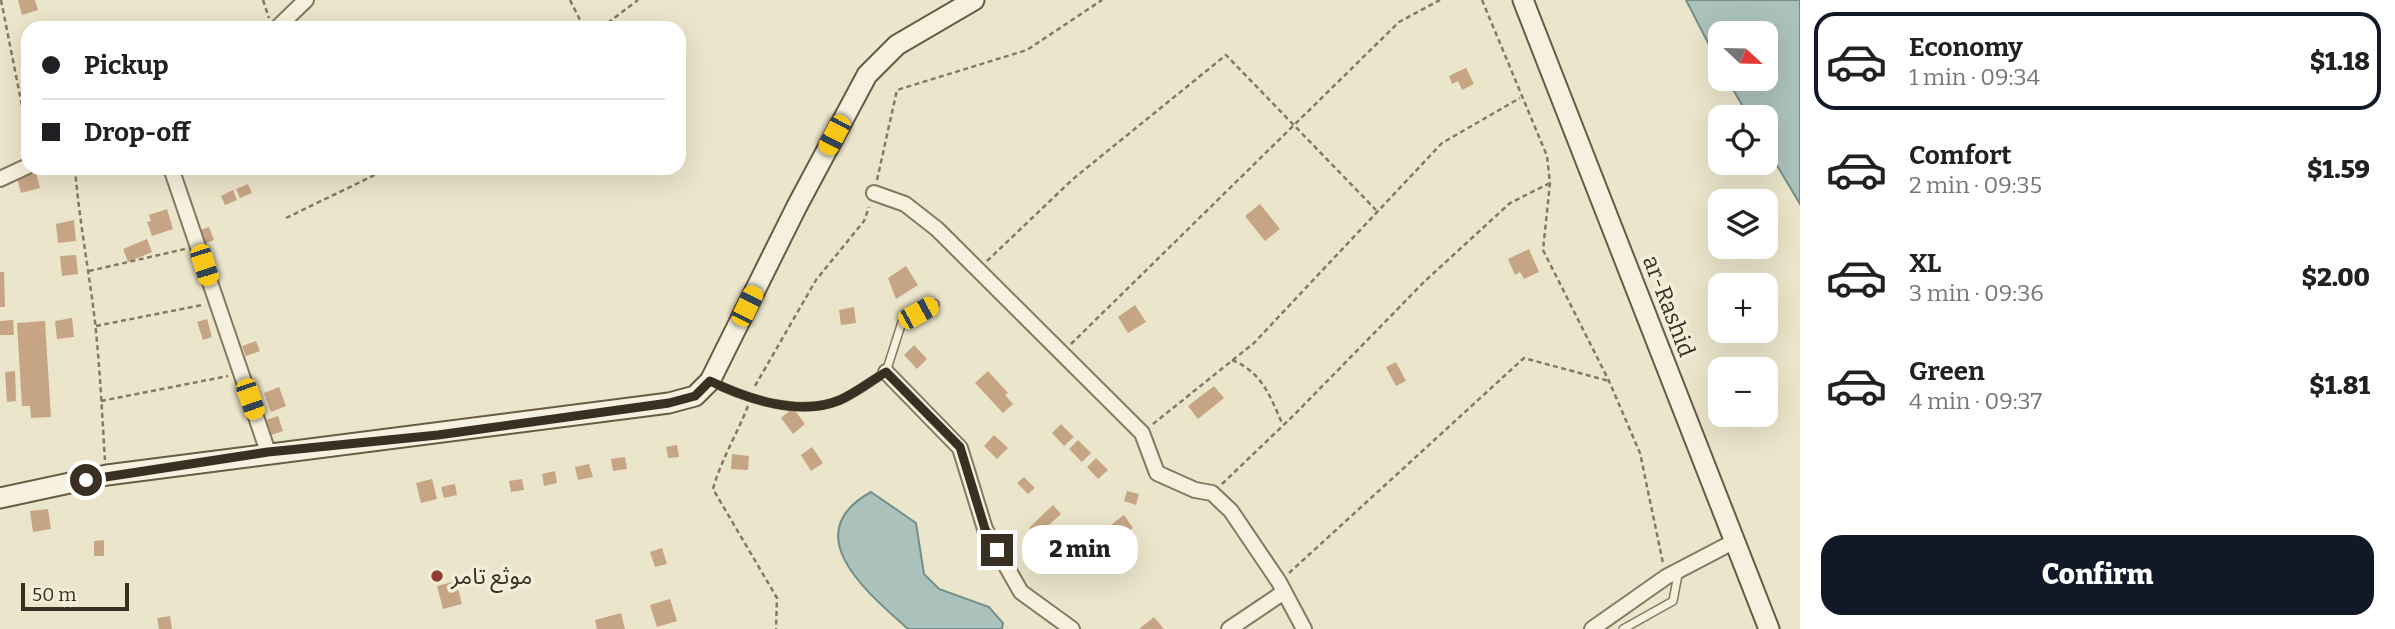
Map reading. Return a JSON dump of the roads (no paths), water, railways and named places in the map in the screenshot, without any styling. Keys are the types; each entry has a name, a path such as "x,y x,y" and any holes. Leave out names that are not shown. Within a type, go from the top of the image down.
{"street":[{"path":"282,21 306,0"},
{"path":"0,498 107,475 268,452 438,435 669,403 695,396 710,381 797,206 867,75 897,45 974,0"},
{"name":"ar-Rashid","path":"1523,0 1769,629"},
{"path":"0,179 21,169"},
{"path":"173,175 268,452"},
{"path":"874,193 905,204 937,229 1142,433 1157,473 1195,490 1212,494 1231,511 1282,587 1304,629"},
{"path":"886,372 960,447 985,529 1021,592 1072,629"},
{"path":"1592,629 1679,569 1735,541"},
{"path":"1229,629 1282,587"}],"lane":[{"path":"710,381 751,398 808,408 840,400 886,372 902,322 935,304"},
{"path":"1623,629 1673,601 1679,569"}],"water":[{"path":"1686,0 1800,0 1800,204 1778,167 1778,105 1742,105 1734,91 1778,91 1778,21 1708,21 1708,43"},
{"path":"871,492 916,523 924,574 939,589 989,607 1003,623 1002,629 908,629 875,599 846,563 839,545 839,526 849,509"}],"place":[{"name":"موثع تامر","path":"437,576"}]}
